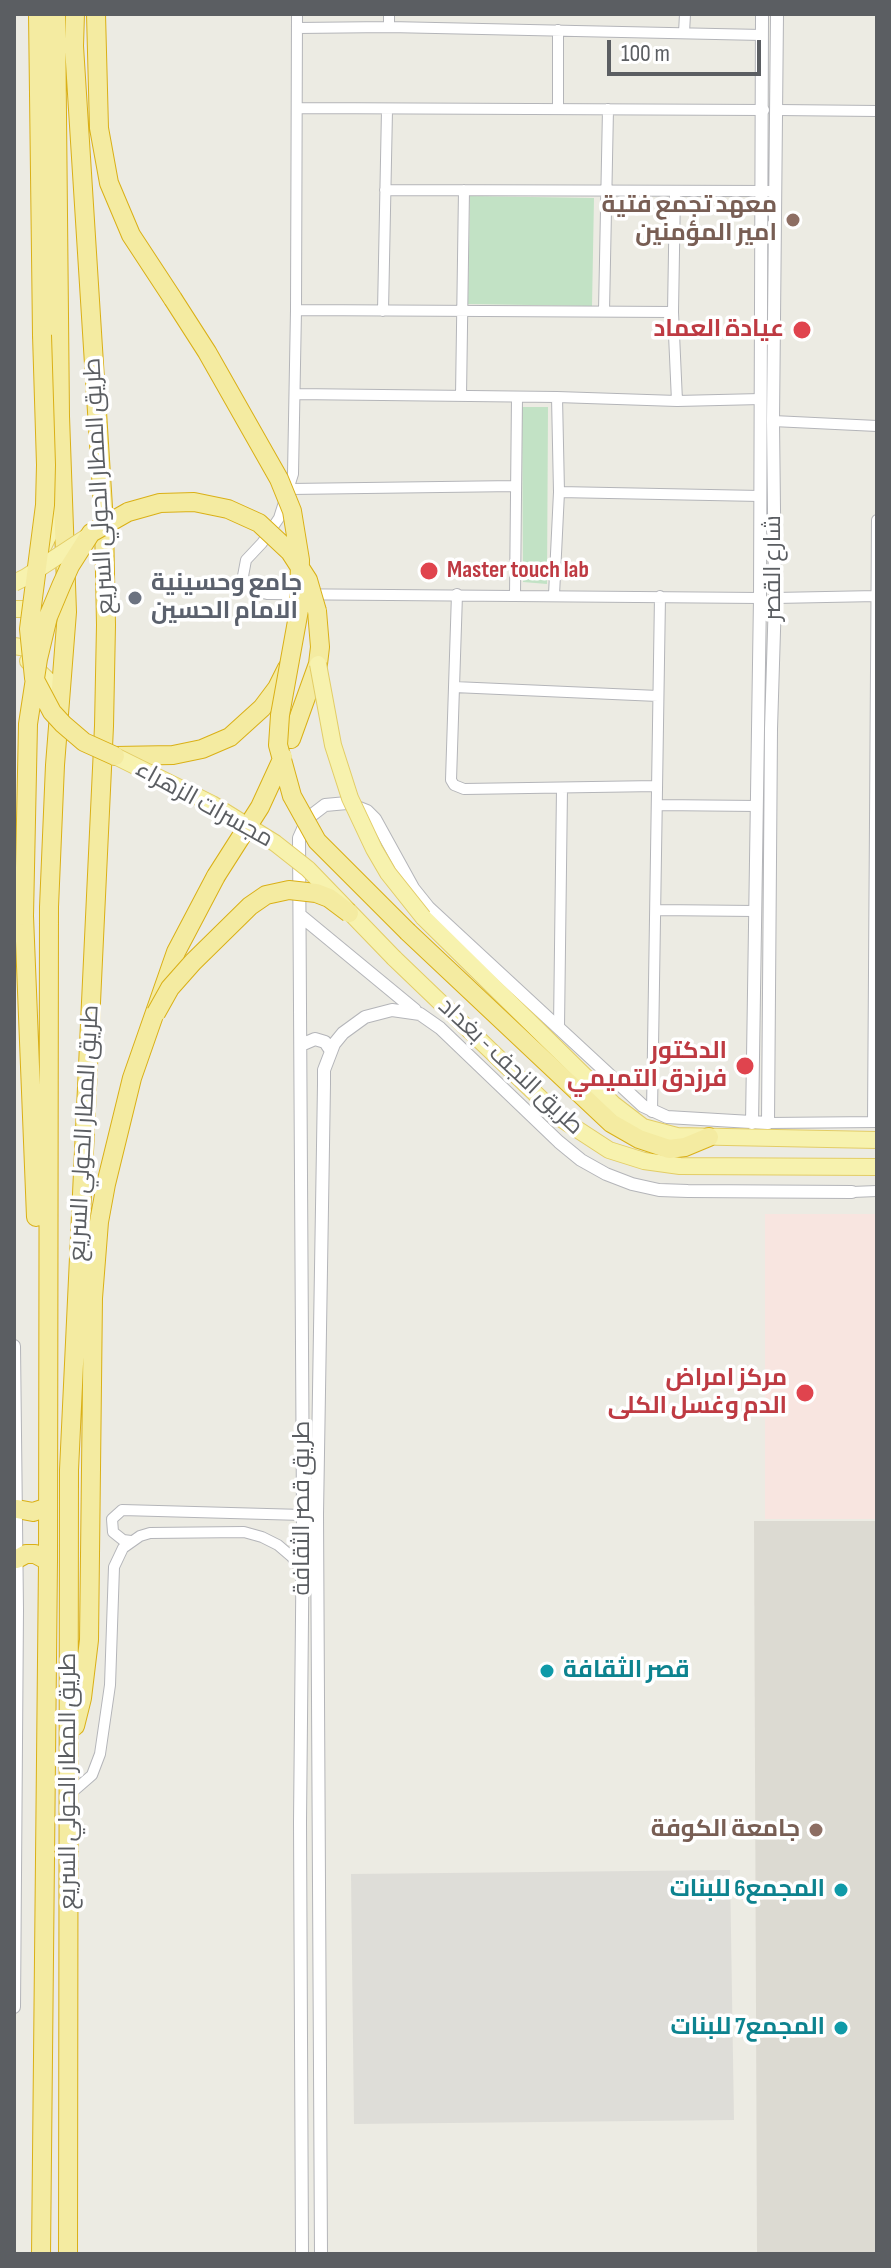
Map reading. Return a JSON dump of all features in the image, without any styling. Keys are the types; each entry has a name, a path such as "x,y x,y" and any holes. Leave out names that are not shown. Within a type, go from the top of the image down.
{"highway":[{"path":"38,14 45,492 29,629 34,678 52,712 84,742 115,756 173,755 202,749 230,737 262,708 277,688 292,658"},
{"name":"طريق المطار الحولي السريع","path":"41,2254 48,1561 49,907 55,765 67,612 60,416 56,14"},
{"name":"طريق المطار الحولي السريع","path":"68,2254 69,1470 106,641 103,511 74,46 75,14"},
{"path":"96,14 99,128 109,183 131,235 207,352 279,479 289,503 298,545 299,610 280,715 278,745 292,796 303,820 317,841 408,932 611,1123 639,1139 669,1149 685,1147 709,1137"},
{"path":"48,1363 39,1299 24,916 28,724 38,659 48,617 61,586 74,558 91,533 128,512 152,505 177,502 220,507 259,523 290,552 308,580 319,629 318,664 278,771 260,807 188,926 166,979 129,1090 99,1222 93,1298 89,1640 82,1698 68,1742"},
{"path":"156,1013 170,988 193,962 250,906 266,895 289,890 316,893 329,898 349,913"},
{"path":"17,1509 33,1512 48,1507"},
{"path":"17,1559 30,1554 40,1555 48,1561"},
{"path":"43,1984 49,1993 55,1995 65,1991 69,1985"},
{"path":"43,2034 57,2025 69,2032"}],"main road":[{"path":"14,585 40,552 65,502"},
{"path":"14,585 91,533"},
{"path":"14,609 29,609 36,613 43,626 34,645 14,648"},
{"path":"14,648 41,670 61,693"},
{"path":"14,660 34,678"},
{"path":"318,664 333,745 350,798 381,861 423,917 627,1117 643,1127 665,1134 877,1140"},
{"name":"مجسرات الزهراء","path":"115,756 212,804 275,843 308,869 394,958"},
{"name":"طريق النجف - بغداد","path":"394,958 563,1120 609,1150 644,1161 680,1166 877,1167"}],"street":[{"path":"297,14 295,394 290,489 272,531 246,560 243,576 251,590 267,594 760,598"},
{"path":"389,14 389,27"},
{"path":"468,14 468,28"},
{"path":"684,33 685,14"},
{"name":"شارع القصر","path":"762,14 770,110"},
{"name":"شارع القصر","path":"752,1123 757,806 771,714 775,598 768,275 770,110 777,14"},
{"path":"297,28 468,28 762,35"},
{"path":"558,30 558,109"},
{"path":"297,108 877,111"},
{"path":"604,311 608,109"},
{"path":"383,311 387,110"},
{"path":"385,190 769,191"},
{"path":"461,396 464,190"},
{"path":"675,191 673,312 677,401"},
{"path":"296,310 673,312"},
{"name":"شارع القصر","path":"768,316 761,399 757,714 764,752 768,1123"},
{"path":"295,394 677,401 761,399"},
{"path":"515,595 517,397"},
{"path":"554,595 559,492 557,397"},
{"path":"773,421 877,426"},
{"path":"290,489 516,486"},
{"path":"559,492 760,496"},
{"path":"660,596 652,1112 667,1117 752,1123 875,1122 877,520"},
{"path":"457,594 451,780 454,785 464,789 657,786"},
{"path":"775,598 876,596"},
{"path":"454,687 658,696"},
{"path":"757,714 764,718 771,714"},
{"path":"559,1027 562,788"},
{"name":"طريق قصر الثقافة","path":"302,2254 303,1515 299,838 308,818 325,805 336,803 358,806 375,819 413,888 429,908 652,1112"},
{"path":"658,805 757,806"},
{"path":"656,910 755,911"},
{"path":"301,916 440,1028 559,1142 581,1160 606,1174 659,1190 877,1191"},
{"path":"301,1045 315,1039 325,1042 331,1051 343,1033 365,1017 392,1010 420,1014"},
{"name":"طريق قصر الثقافة","path":"321,2254 317,1514 324,1070 331,1051"},
{"path":"14,1346 17,1509 14,2007"},
{"path":"131,1541 123,1540 113,1532 112,1519 122,1510 303,1515"},
{"path":"69,1795 92,1775 100,1754 110,1685 114,1567 123,1548 150,1533 253,1534 270,1540 285,1551 303,1573"},
{"path":"301,1948 321,1947"}],"shaded area":[{"path":"765,1214 877,1214 877,1519 765,1519"},
{"name":"جامعة الكوفة","path":"754,1521 877,1521 877,2254 757,2254"},
{"path":"730,1870 734,2120 354,2124 351,1874"}],"green space":[{"path":"470,196 594,198 592,306 468,304"},
{"path":"522,407 548,407 547,584 523,582"}],"place":[{"name":"معهد تجمع فتية امير المؤمنين","path":"793,220"},
{"name":"عيادة العماد","path":"802,330"},
{"name":"Master touch lab","path":"429,571"},
{"name":"جامع وحسينية الامام الحسين","path":"135,598"},
{"name":"الدكتور فرزدق التميمي","path":"745,1066"},
{"name":"مركز امراض الدم وغسل الكلى","path":"805,1393"},
{"name":"قصر الثقافة","path":"547,1671"},
{"name":"جامعة الكوفة","path":"816,1830"},
{"name":"المجمع6 للبنات","path":"841,1890"},
{"name":"المجمع7 للبنات","path":"841,2028"}]}
